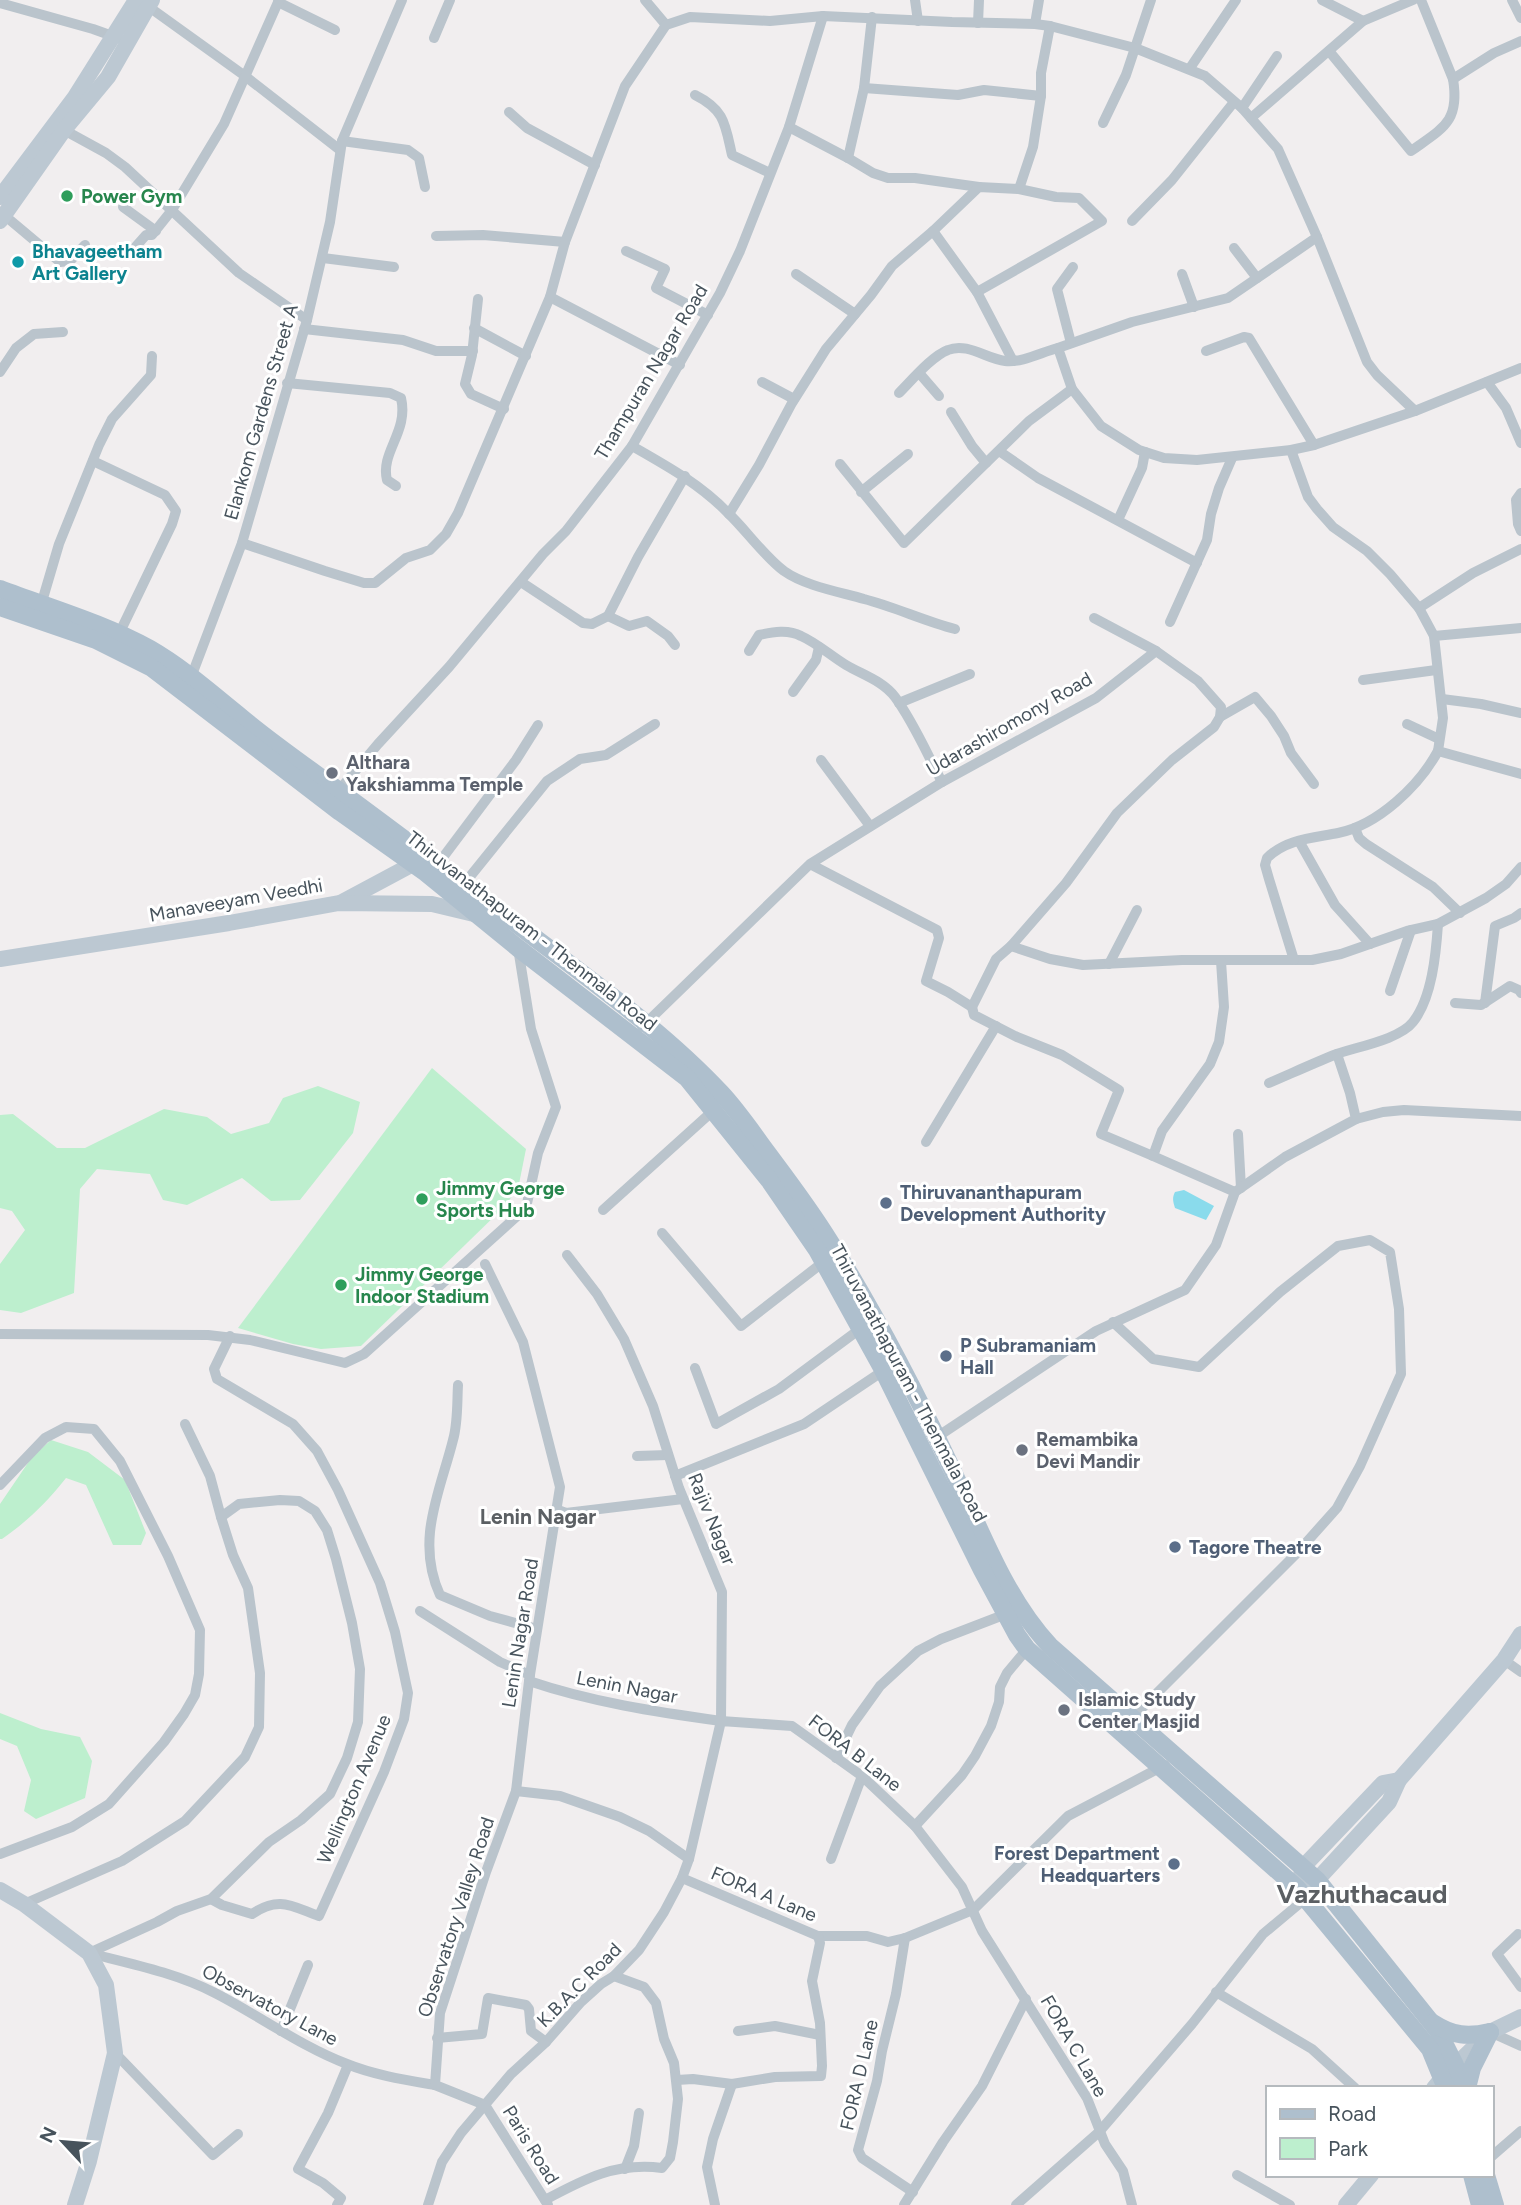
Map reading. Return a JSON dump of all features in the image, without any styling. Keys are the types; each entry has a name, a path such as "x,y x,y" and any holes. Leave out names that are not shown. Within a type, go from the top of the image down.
{"main road":[{"path":"0,197 75,97 113,36 146,2"},
{"path":"2,218 64,130 107,77 129,43 146,2"},
{"path":"0,589 73,615 154,651 192,677 333,797"},
{"path":"8,609 96,640 152,668 183,693 333,797 464,884 639,1030 685,1057 720,1105 797,1192 830,1257"},
{"path":"339,903 425,860"},
{"name":"Thiruvanathapuram - Thenmala Road","path":"425,860 479,915 518,948 639,1030"},
{"name":"Manaveeyam Veedhi","path":"0,959 339,903 432,904 479,915"},
{"name":"Thiruvanathapuram - Thenmala Road","path":"830,1257 860,1329 982,1570 1027,1649 1301,1893 1430,2049 1445,2079"},
{"name":"Thiruvanathapuram - Thenmala Road","path":"830,1257 861,1293 937,1437 1017,1602 1033,1628 1050,1646 1317,1880 1447,2047 1445,2079"},
{"path":"1301,1893 1317,1880 1389,1802 1399,1780 1504,1660 1521,1634"},
{"path":"1301,1893 1303,1867 1383,1783 1399,1780"},
{"path":"0,1890 24,1904 89,1953 106,1985 115,2053 89,2161 75,2205"},
{"path":"1430,2022 1458,2036 1473,2036 1490,2032 1521,2017"},
{"path":"1445,2079 1490,2032"},
{"path":"1468,2086 1472,2068 1490,2032"},
{"path":"1473,2177 1480,2205"},
{"path":"1487,2177 1495,2205"},
{"path":"1346,2205 1362,2178"}],"street":[{"name":"Elankom Gardens Street A","path":"183,693 192,677 242,542 305,324 323,258 341,145 402,0"},
{"path":"434,38 450,0"},
{"path":"645,0 666,25"},
{"path":"915,0 918,21"},
{"path":"978,23 979,0"},
{"path":"1035,24 1039,0"},
{"path":"1103,123 1126,75 1151,0"},
{"path":"1190,68 1236,0"},
{"path":"1321,0 1363,21"},
{"path":"1251,118 1363,21 1413,0"},
{"path":"1329,51 1411,151 1442,129 1451,118 1456,98 1453,79 1421,0"},
{"path":"1512,0 1521,18"},
{"path":"130,253 146,235 152,235 156,231 172,210 224,124 279,1 335,30"},
{"path":"146,2 341,145 408,150 419,158 425,187"},
{"path":"0,3 129,43"},
{"path":"242,542 324,571 364,583 375,583 406,558 430,550 446,534 504,409 550,298 565,242 625,86 666,25 690,18 770,21 823,16 1035,24 1135,48 1205,76 1251,118 1278,149 1367,362 1415,411"},
{"name":"Thampuran Nagar Road","path":"333,797 449,667 543,554 566,531 632,446 680,365 695,334 708,316 740,251 789,127 823,16"},
{"path":"848,158 864,88 872,17"},
{"path":"1019,189 1033,147 1041,96 1041,73 1050,26"},
{"path":"1453,79 1494,52 1521,41"},
{"path":"1132,221 1238,105 1277,56"},
{"path":"864,88 958,95 984,90 1041,96"},
{"path":"695,95 713,104 725,125 732,155 770,173"},
{"path":"509,112 527,128 594,165"},
{"path":"789,127 873,173 888,178 915,178 1079,198 1102,221 976,292"},
{"path":"64,130 106,153 125,167 239,273 305,324 403,340 436,351 473,351"},
{"path":"729,514 794,399 826,349 892,265 933,232 979,187"},
{"path":"123,206 156,231"},
{"path":"2,218 60,262 71,261 85,245"},
{"path":"933,232 976,292 1013,361"},
{"path":"436,236 483,235 565,242"},
{"path":"899,393 948,349 972,350 989,357 1013,361 1132,322 1228,298 1317,237"},
{"path":"1234,248 1257,278"},
{"path":"626,251 665,269 656,288 708,316"},
{"path":"323,258 394,267"},
{"path":"1071,343 1057,289 1073,267"},
{"path":"796,274 855,314"},
{"path":"1182,274 1194,307"},
{"path":"550,298 680,365"},
{"path":"478,299 473,351 466,384 471,394 504,409"},
{"path":"474,328 526,356"},
{"path":"0,372 16,348 34,334 62,332"},
{"path":"1206,351 1244,337 1249,338 1314,445"},
{"path":"1058,348 1072,389 1101,426 1145,452 1164,458 1197,460 1232,458 1314,445 1415,411 1521,368"},
{"path":"41,604 59,544 93,461 113,419 150,375 152,356"},
{"path":"919,374 939,396"},
{"path":"762,382 794,399"},
{"path":"1487,382 1506,408 1521,443"},
{"path":"287,383 390,393 401,398 403,418 386,466 387,480 396,486"},
{"path":"840,464 904,543 1029,421 1072,389"},
{"path":"951,412 986,463"},
{"path":"632,446 685,476 729,514 785,571 826,590 864,598 928,622 956,629"},
{"path":"1291,450 1308,497 1317,509 1333,527 1367,551 1419,608 1434,636 1443,718 1438,751 1432,762 1384,812 1355,828 1286,845 1267,858 1265,865 1294,960"},
{"path":"999,451 1038,478 1197,563"},
{"path":"1118,520 1142,468 1145,452"},
{"path":"861,492 908,454"},
{"path":"1170,622 1208,540 1211,514 1232,458"},
{"path":"93,461 165,495 176,511 118,634"},
{"path":"522,582 583,623 592,624 608,616 638,557 685,476"},
{"path":"1521,493 1516,500 1521,531"},
{"path":"1419,608 1473,573 1521,549"},
{"path":"608,616 629,626 647,621 676,645"},
{"path":"1094,618 1156,651 1198,681 1221,707 1220,717 1214,727 1172,760 1117,813 1066,883 1011,946 996,959 972,1007 974,1015 1062,1055 1119,1090 1101,1135 1238,1190"},
{"path":"1434,636 1521,628"},
{"path":"749,650 759,635 775,631 801,636 847,666 885,686 899,703 942,782"},
{"path":"793,692 816,660 819,647"},
{"name":"Udarashiromony Road","path":"639,1030 810,864 942,782 1096,698 1156,651"},
{"path":"1363,680 1436,670"},
{"path":"899,703 970,674"},
{"path":"1220,717 1255,697 1271,716 1291,753 1314,784"},
{"path":"1442,699 1521,713"},
{"path":"1407,723 1439,739"},
{"path":"464,884 547,781 580,759 607,755 655,724"},
{"path":"425,860 509,770 538,725"},
{"path":"1438,751 1521,774"},
{"path":"821,760 870,826"},
{"path":"1355,828 1359,838 1366,844 1433,887 1460,912"},
{"path":"1299,841 1335,905 1370,943"},
{"path":"810,864 937,930 939,938 926,981 972,1007"},
{"path":"1011,946 1050,959 1083,965 1182,960 1312,960 1438,924 1486,898 1506,884 1521,867"},
{"path":"1109,964 1137,910"},
{"path":"1485,1003 1495,926 1521,913"},
{"path":"1269,1083 1336,1054 1395,1035 1412,1024 1433,973 1438,924"},
{"path":"1390,991 1411,930"},
{"path":"0,1334 230,1336 345,1363 364,1354 526,1208 538,1153 556,1107 531,1029 518,948"},
{"path":"1153,1156 1163,1131 1210,1064 1219,1042 1224,1007 1221,961"},
{"path":"1455,1003 1481,1005 1510,986 1521,993"},
{"path":"926,1142 996,1026"},
{"path":"1336,1054 1356,1119"},
{"path":"603,1210 720,1105"},
{"path":"1238,1190 1285,1157 1356,1119 1404,1110 1521,1116"},
{"path":"937,1437 1112,1322 1185,1290 1216,1245 1238,1190 1238,1134"},
{"path":"662,1233 741,1326 830,1257"},
{"path":"1112,1322 1153,1359 1199,1367 1280,1292 1338,1246 1370,1240 1390,1252 1399,1309 1401,1374 1365,1455 1337,1508 1297,1554 1133,1717"},
{"name":"Rajiv Nagar","path":"567,1255 597,1294 624,1339 653,1406 683,1499 722,1592 721,1721"},
{"name":"Lenin Nagar Road","path":"485,1264 523,1342 560,1488 529,1678 516,1791"},
{"path":"695,1368 716,1424 779,1390 860,1329"},
{"name":"Wellington Avenue","path":"211,1899 252,1914 270,1903 289,1905 319,1916 384,1773 404,1719 408,1693 395,1632 380,1583 338,1490 317,1451 293,1424 216,1379 214,1369 230,1336"},
{"path":"675,1476 804,1424 883,1371"},
{"path":"458,1385 454,1438 430,1522 433,1580 440,1595 490,1616 537,1629"},
{"path":"24,1904 122,1861 185,1821 245,1758 259,1727 260,1673 248,1588 233,1555 210,1476 185,1424"},
{"path":"0,1485 45,1438 66,1427 94,1429 121,1461 168,1556 200,1630 199,1674 195,1695 164,1742 109,1804 72,1827 0,1854"},
{"path":"637,1456 668,1455"},
{"path":"558,1510 566,1513 683,1499"},
{"path":"89,1953 177,1911 211,1899 270,1842 301,1820 330,1794 358,1722 360,1669 352,1623 327,1530 315,1511 299,1501 280,1500 239,1504 221,1517"},
{"name":"Lenin Nagar","path":"420,1611 529,1678 594,1700 721,1721"},
{"path":"836,1758 852,1725 880,1686 918,1651 941,1639 1006,1614"},
{"path":"915,1826 962,1775 975,1756 991,1726 999,1702 1000,1687 1007,1673 1027,1649"},
{"path":"1504,1660 1521,1672"},
{"path":"516,1791 560,1796 620,1817 649,1831 689,1859 721,1721"},
{"name":"FORA B Lane","path":"721,1721 792,1726 862,1776 915,1826 962,1887 973,1910"},
{"path":"973,1910 1068,1816 1178,1756"},
{"path":"831,1860 862,1776"},
{"name":"Observatory Valley Road","path":"435,2085 440,2013 486,1872 516,1791"},
{"name":"FORA A Lane","path":"689,1859 682,1878 818,1936 867,1936 888,1942 905,1938 973,1910"},
{"name":"K.B.A.C Road","path":"428,2205 442,2162 461,2133 511,2074 546,2042 581,2002 614,1976 639,1950 682,1878"},
{"path":"1016,2205 1100,2132 1192,2024 1263,1934 1301,1893"},
{"name":"FORA C Lane","path":"973,1910 982,1931 1087,2098 1105,2144 1124,2171 1132,2205"},
{"path":"1518,1934 1497,1954 1521,1987"},
{"path":"677,2080 693,2079 732,2084 775,2077 821,2076 820,2035 812,1981 820,1943 818,1936"},
{"name":"FORA D Lane","path":"905,1938 877,2081 858,2150 862,2158 913,2192"},
{"name":"Observatory Lane","path":"89,1953 181,1978 215,1993 348,2065 435,2085"},
{"path":"281,2031 308,1965"},
{"path":"547,2203 582,2180 640,2165 662,2168 670,2158 678,2099 677,2080 656,2003 644,1987 614,1976"},
{"path":"1216,1992 1312,2049 1353,2086"},
{"path":"437,2038 482,2034 488,1998 526,2005 529,2008 531,2031 546,2042"},
{"path":"904,2205 982,2086 1026,2000"},
{"path":"1519,2045 1490,2032 1521,2009"},
{"path":"738,2031 775,2026 820,2035"},
{"path":"115,2053 213,2155 238,2134"},
{"path":"337,2205 341,2198 323,2183 298,2169 328,2113 348,2065"},
{"path":"715,2205 708,2167 709,2154 732,2084"},
{"path":"435,2085 485,2105"},
{"name":"Paris Road","path":"485,2105 547,2203"},
{"path":"625,2169 634,2146 639,2113"},
{"path":"1493,2155 1521,2131"},
{"path":"1237,2175 1290,2205"}],"green space":[{"name":"Jimmy George Sports Hub","path":"432,1068 526,1149 518,1189 502,1209 361,1346 321,1349 238,1328"},
{"path":"318,1086 360,1102 353,1133 300,1200 271,1201 242,1178 187,1205 163,1200 150,1174 97,1169 80,1189 74,1293 21,1313 0,1310 0,1264 25,1230 12,1211 0,1208 0,1115 13,1114 57,1148 85,1148 164,1109 207,1117 231,1134 269,1123 283,1098"},
{"path":"51,1440 88,1452 125,1480 146,1533 141,1545 113,1545 86,1485 66,1478 29,1518 0,1539 0,1504 32,1457"},
{"path":"0,1713 41,1729 80,1737 92,1761 85,1798 36,1819 24,1811 31,1780 17,1746 0,1739"}],"water":[{"path":"1184,1190 1214,1206 1206,1220 1175,1208 1175,1192"}],"place":[{"name":"Power Gym","path":"67,196"},
{"name":"Bhavageetham Art Gallery","path":"18,262"},
{"name":"Althara Yakshiamma Temple","path":"332,773"},
{"name":"Jimmy George Sports Hub","path":"422,1199"},
{"name":"Thiruvananthapuram Development Authority","path":"886,1203"},
{"name":"Jimmy George Indoor Stadium","path":"341,1285"},
{"name":"P Subramaniam Hall","path":"946,1356"},
{"name":"Remambika Devi Mandir","path":"1022,1450"},
{"name":"Tagore Theatre","path":"1175,1547"},
{"name":"Islamic Study Center Masjid","path":"1064,1710"},
{"name":"Forest Department Headquarters","path":"1174,1864"}],"district":[{"name":"Lenin Nagar","path":"538,1516"},
{"name":"Vazhuthacaud","path":"1362,1894"}]}
